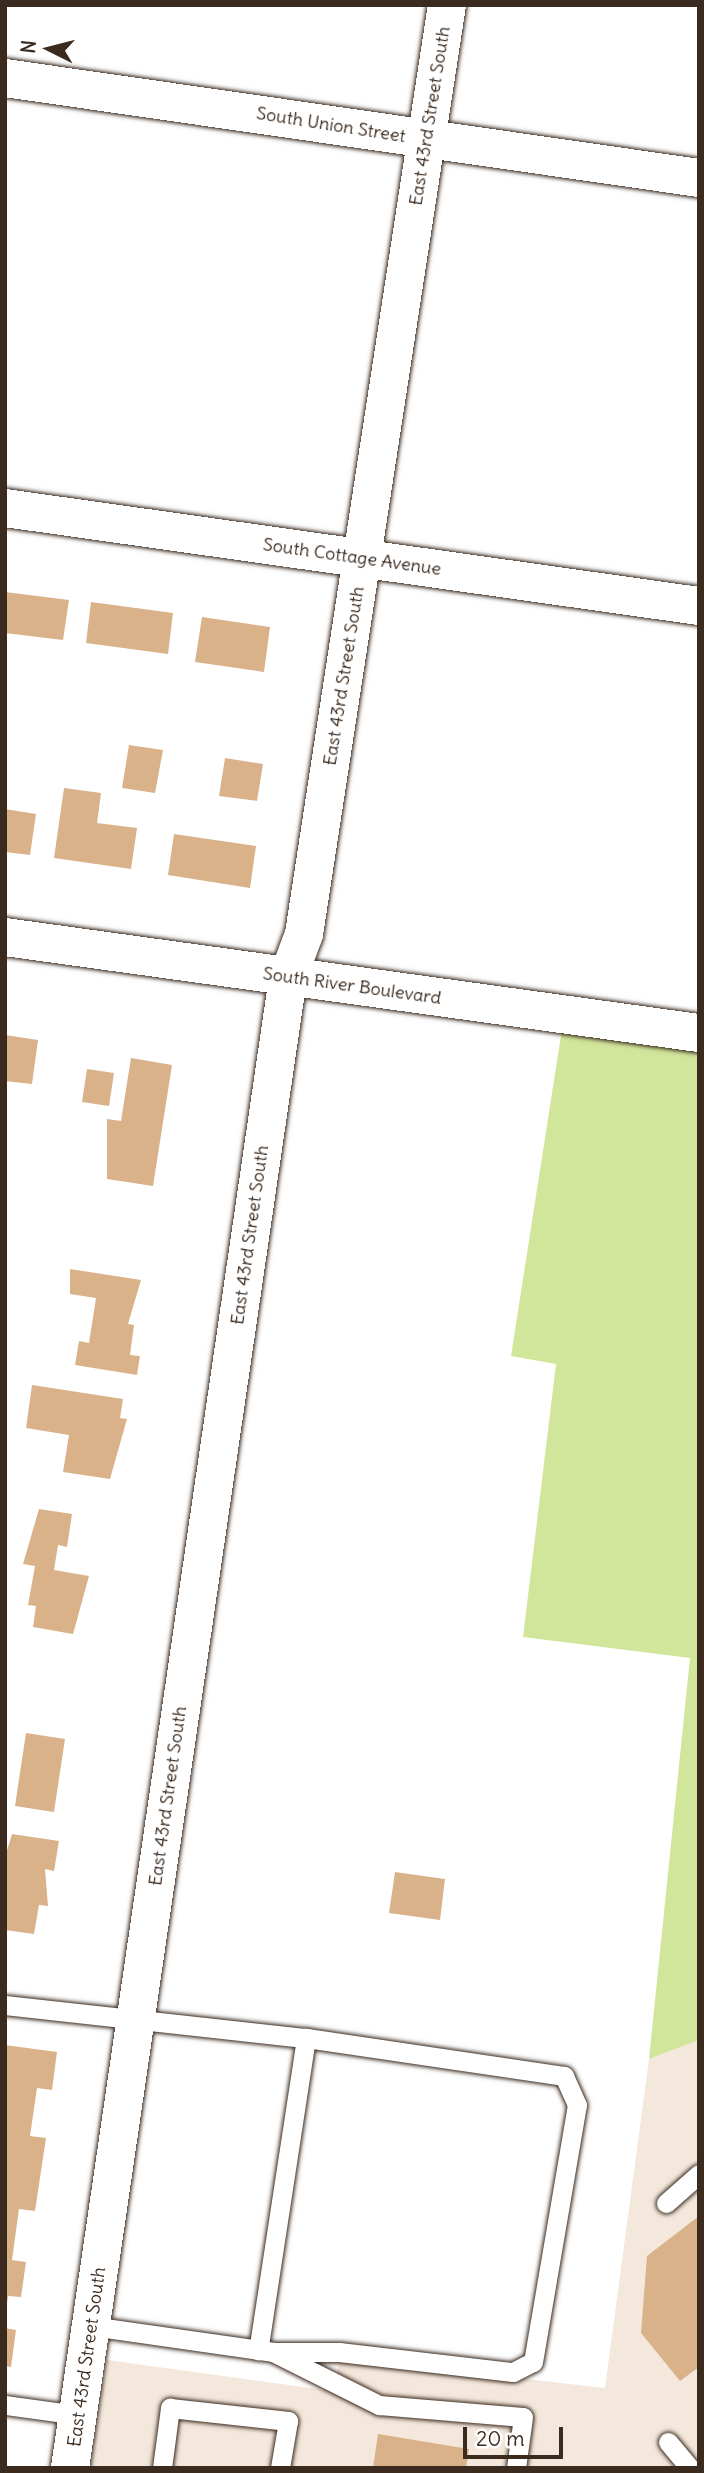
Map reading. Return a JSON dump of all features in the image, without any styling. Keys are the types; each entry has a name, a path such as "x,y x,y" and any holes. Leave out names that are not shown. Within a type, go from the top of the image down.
{"street":[{"name":"East 43rd Street South","path":"70,2468 288,977 304,934 447,5"},
{"name":"South Union Street","path":"5,78 699,178"},
{"name":"South Cottage Avenue","path":"5,508 699,606"},
{"name":"South River Boulevard","path":"5,937 699,1033"}],"lane":[{"path":"5,2004 135,2023 306,2038 564,2076 577,2105 533,2362 513,2372 340,2352 265,2351 91,2326"},
{"path":"265,2351 306,2038"},
{"path":"666,2203 699,2174"},
{"path":"265,2351 379,2405 523,2417 516,2468"},
{"path":"5,2405 78,2416"},
{"path":"162,2468 170,2408 288,2421 281,2468"},
{"path":"668,2442 690,2468"}],"shaded area":[{"path":"699,2040 699,2468 91,2468 107,2360 333,2391 340,2358 605,2388 649,2059"}],"green space":[{"path":"562,1029 699,1049 699,2040 649,2059 690,1658 523,1637 556,1364 511,1356"}],"building":[{"path":"5,592 69,600 63,640 5,633"},
{"path":"91,602 173,613 168,654 86,643"},
{"path":"202,617 270,627 264,672 195,662"},
{"path":"129,745 163,750 155,793 122,788"},
{"path":"225,758 263,764 257,801 219,796"},
{"path":"64,788 101,793 97,823 137,828 131,869 54,858"},
{"path":"5,809 36,814 30,855 5,852"},
{"path":"174,834 256,846 250,888 168,875"},
{"path":"5,1035 38,1040 32,1084 5,1081"},
{"path":"131,1058 172,1065 153,1186 107,1179 107,1119 121,1121"},
{"path":"87,1069 114,1073 109,1106 82,1102"},
{"path":"70,1269 141,1280 128,1324 134,1325 130,1355 140,1356 137,1375 75,1365 79,1341 89,1343 96,1298 70,1294"},
{"path":"32,1385 123,1399 120,1418 127,1419 110,1479 63,1472 69,1435 26,1428"},
{"path":"39,1509 72,1514 67,1547 58,1545 54,1570 89,1576 73,1634 33,1627 36,1606 28,1605 35,1566 23,1564"},
{"path":"26,1733 65,1739 54,1812 15,1806"},
{"path":"12,1834 59,1841 54,1871 45,1869 48,1906 39,1905 34,1934 5,1930 5,1857"},
{"path":"395,1872 445,1879 440,1920 389,1913"},
{"path":"5,2045 57,2052 52,2090 37,2088 30,2136 46,2138 35,2211 19,2209 12,2260 26,2262 21,2297 8,2296 7,2304"},
{"path":"699,2216 699,2367 680,2381 641,2333 647,2256"},
{"path":"5,2328 16,2330 11,2367 5,2366"},
{"path":"378,2434 469,2449 466,2468 373,2468"}]}
